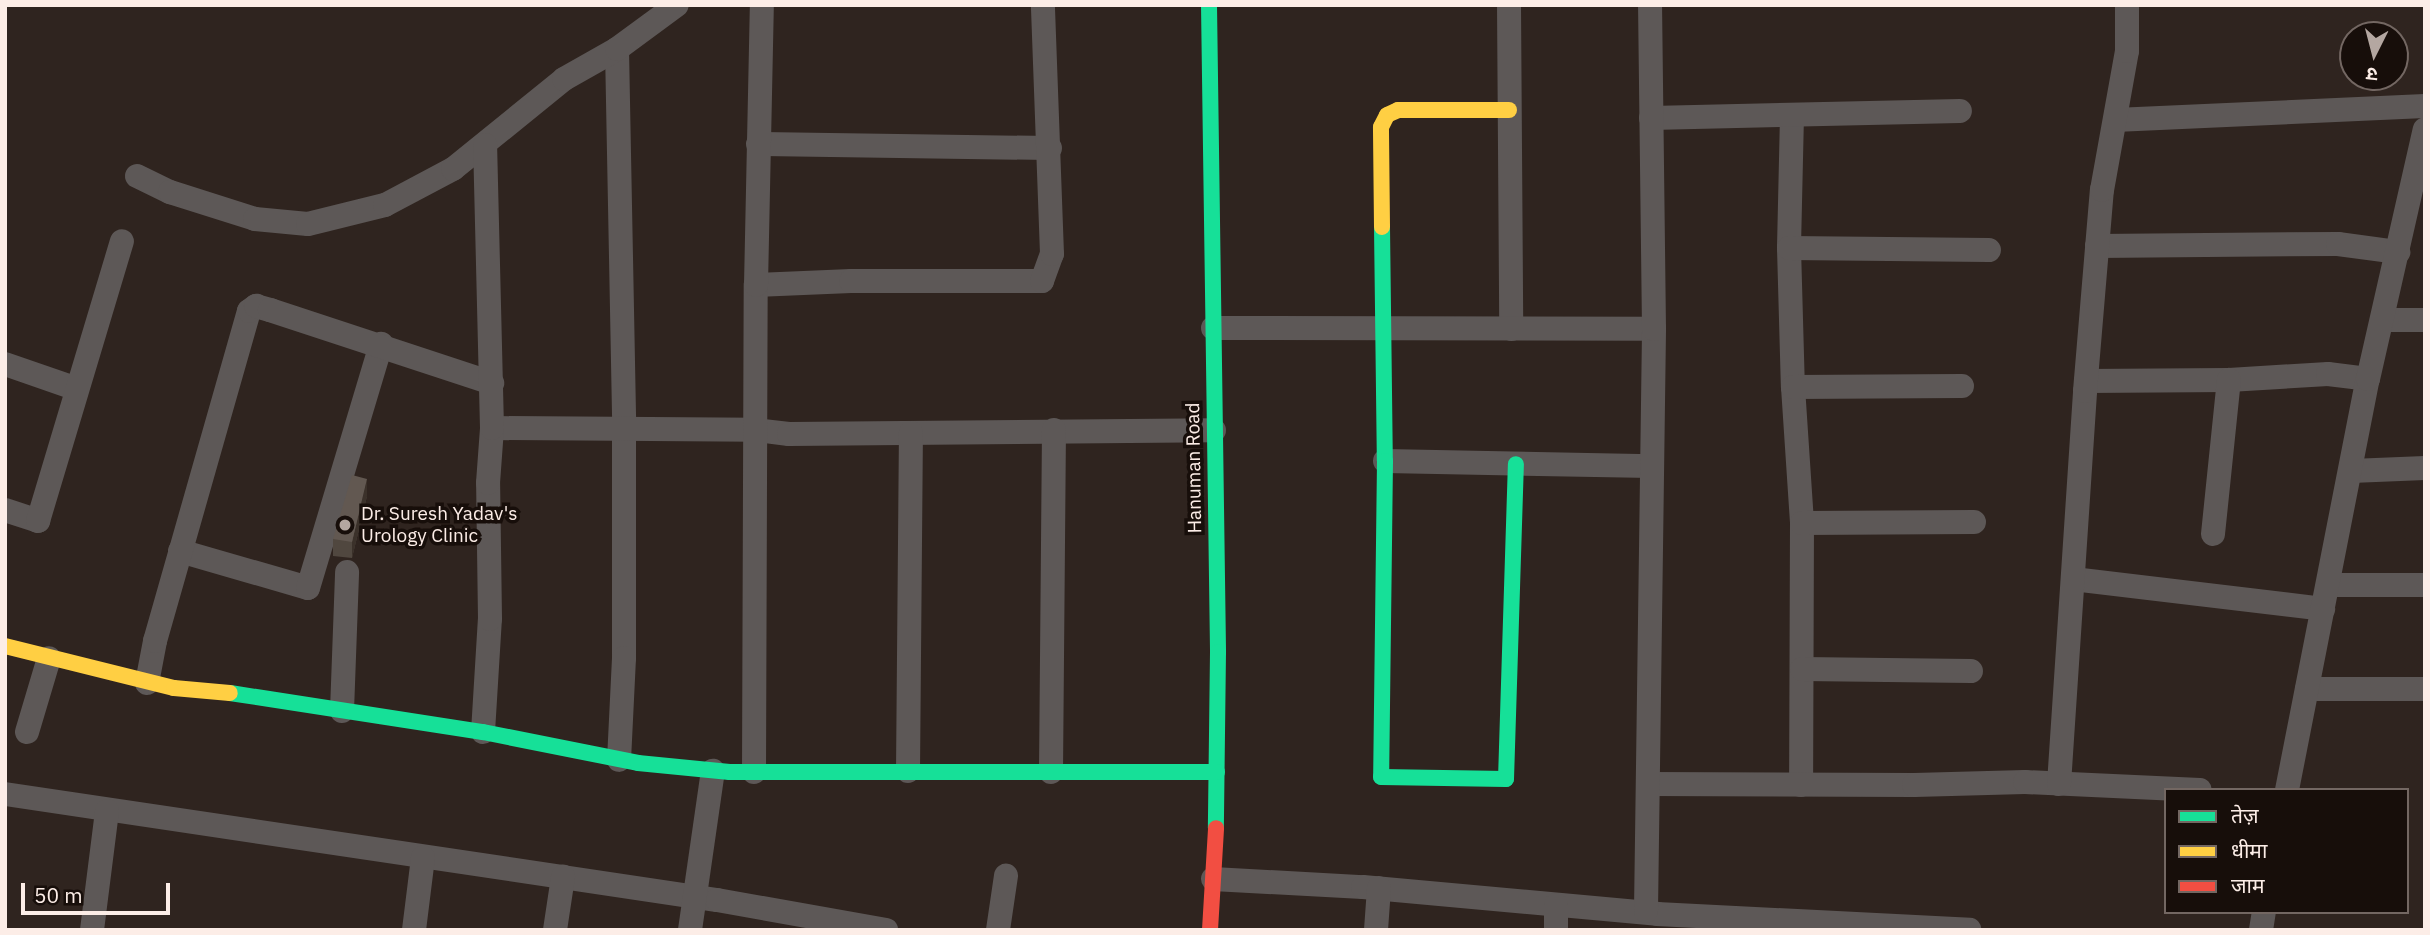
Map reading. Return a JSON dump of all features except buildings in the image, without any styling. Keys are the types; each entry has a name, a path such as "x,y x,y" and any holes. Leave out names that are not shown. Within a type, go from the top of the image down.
{"street":[{"path":"137,176 170,192 255,219 308,224 385,205 453,169 564,79 617,48 677,5"},
{"path":"754,772 756,285 762,5"},
{"path":"756,285 850,281 1042,281 1052,254 1043,5"},
{"name":"Hanuman Road","path":"1209,5 1217,772 1210,930"},
{"path":"1508,5 1511,328"},
{"path":"1646,911 1654,329 1650,5"},
{"path":"2059,783 2097,246 2102,190 2127,51 2127,5"},
{"path":"617,48 624,430 624,658 619,760"},
{"path":"2115,120 2425,106"},
{"path":"1509,110 1414,109 1387,115 1381,127 1385,461 1381,777 1506,779 1509,756 1516,464"},
{"path":"1651,118 1960,111"},
{"path":"1792,115 1789,248 1793,387 1802,523 1801,785"},
{"path":"2287,788 2368,379 2398,252 2419,178 2425,129"},
{"path":"758,144 1050,148"},
{"path":"483,732 490,619 488,483 492,428 485,145"},
{"path":"5,510 38,521 122,240"},
{"path":"2097,246 2338,244 2398,252"},
{"path":"1789,248 1989,250"},
{"path":"147,683 155,641 249,311 256,306 270,310 381,344 492,383"},
{"path":"2383,320 2425,320"},
{"path":"1213,328 1654,329"},
{"path":"180,551 308,588 381,344"},
{"path":"5,364 77,389"},
{"path":"2086,381 2229,380 2328,373 2368,379"},
{"path":"2213,534 2229,380"},
{"path":"1793,387 1962,386"},
{"path":"492,428 756,430 789,434 1214,430"},
{"path":"1051,772 1054,430"},
{"path":"908,771 911,433"},
{"path":"1385,461 1653,466"},
{"path":"2351,471 2425,468"},
{"path":"1802,523 1973,522"},
{"path":"342,711 347,572"},
{"path":"2073,579 2323,610"},
{"path":"2328,585 2425,585"},
{"path":"5,646 147,683 233,692 483,732 619,760 713,771 1217,772"},
{"path":"27,732 49,658"},
{"path":"1802,669 1970,671"},
{"path":"2307,689 2425,689"},
{"path":"691,930 713,771"},
{"path":"1648,784 2059,783 2164,788"},
{"path":"5,794 696,897 886,930"},
{"path":"92,930 107,811"},
{"path":"414,930 423,858"},
{"path":"998,930 1006,876"},
{"path":"555,930 563,877"},
{"path":"1213,879 1379,888 1808,926 1970,930"},
{"path":"1376,930 1379,888"},
{"path":"1556,905 1556,930"}],"traffic: fast":[{"path":"1209,5 1218,652 1216,828"},
{"path":"1382,227 1385,461 1381,777 1506,779 1516,464"},
{"path":"230,693 483,732 638,763 730,772 1217,772"}],"traffic: slow":[{"path":"1382,227 1381,127 1387,115 1398,110 1509,110"},
{"path":"5,646 174,688 230,693"}],"traffic: jam":[{"path":"1210,930 1216,828"}],"place":[{"name":"Dr. Suresh Yadav's Urology Clinic","path":"345,525"}]}
